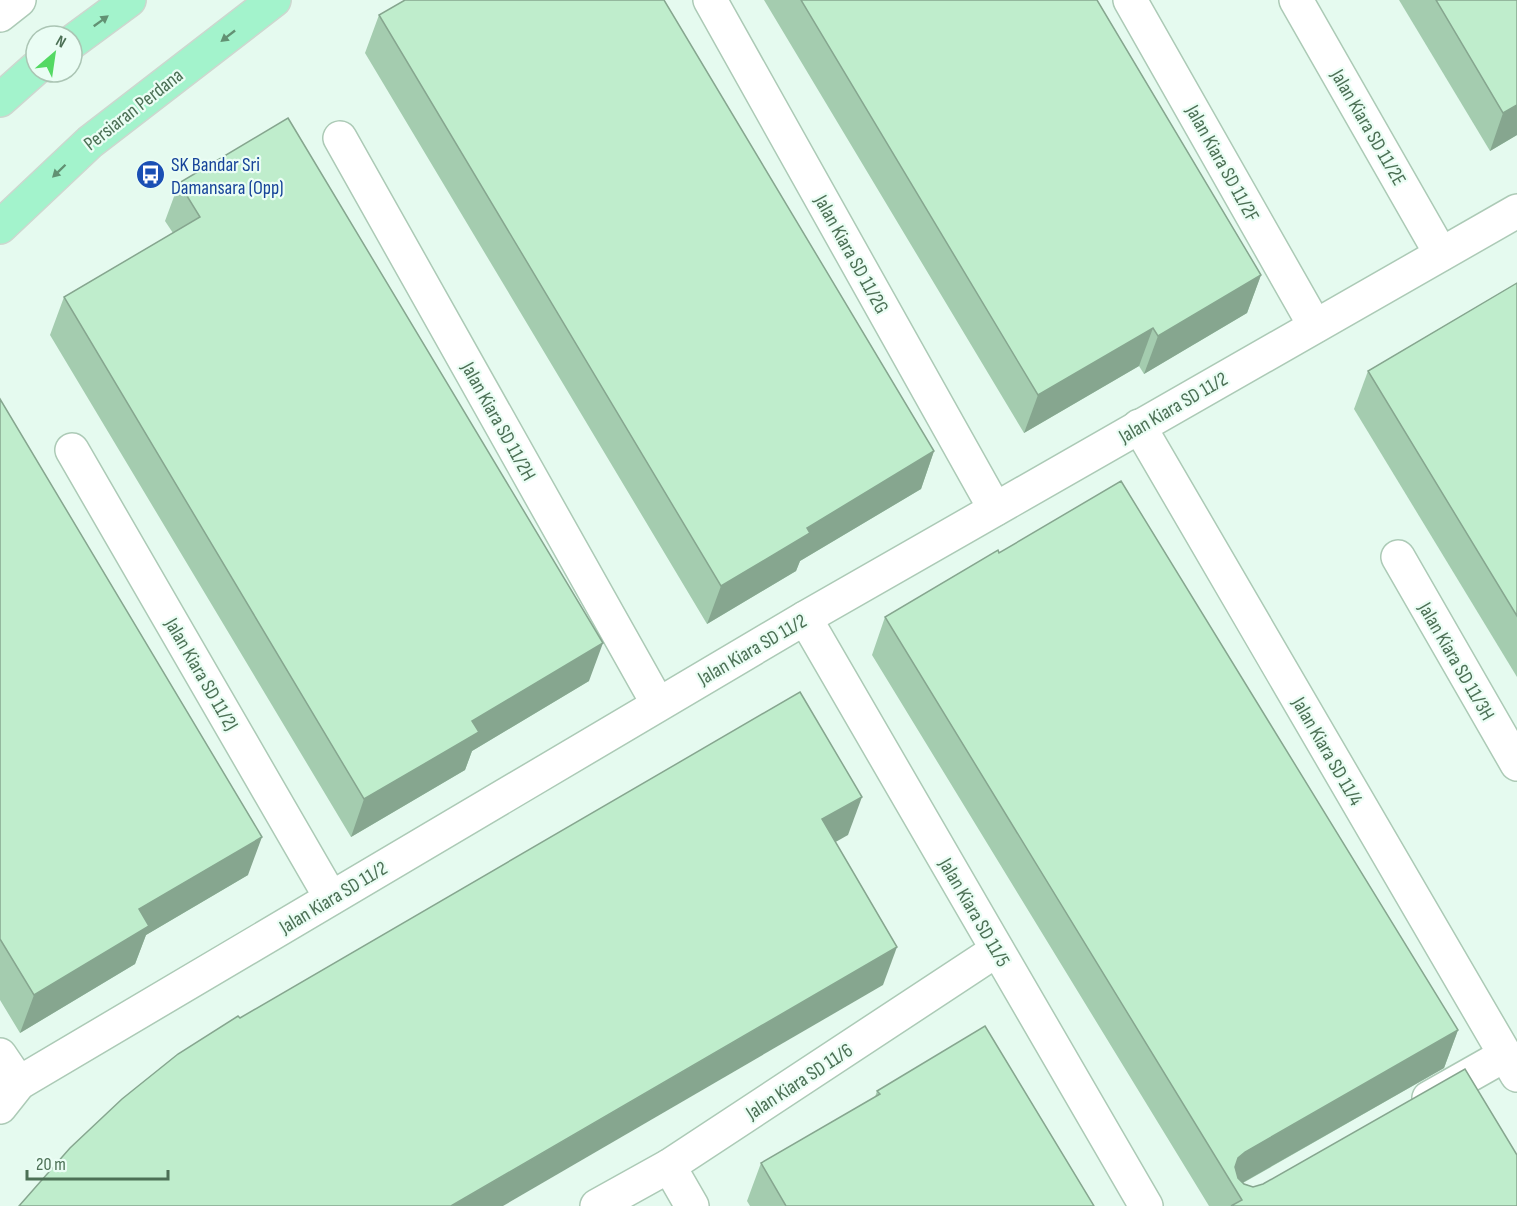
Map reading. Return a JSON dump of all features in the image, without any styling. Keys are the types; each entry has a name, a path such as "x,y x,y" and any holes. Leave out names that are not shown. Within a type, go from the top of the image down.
{"main road":[{"path":"84,33 129,0"},
{"name":"Persiaran Perdana","path":"0,227 90,142 274,0"},
{"path":"0,100 24,79"}],"street":[{"path":"0,15 19,0"},
{"name":"Jalan Kiara SD 11/2G","path":"710,0 995,509"},
{"name":"Jalan Kiara SD 11/2F","path":"1130,0 1315,326"},
{"name":"Jalan Kiara SD 11/2E","path":"1296,0 1441,254"},
{"name":"Jalan Kiara SD 11/2H","path":"340,138 658,704"},
{"name":"Jalan Kiara SD 11/2","path":"9,1095 331,898 658,704 1517,211"},
{"name":"Jalan Kiara SD 11/4","path":"1140,426 1511,1065"},
{"name":"Jalan Kiara SD 11/2J","path":"72,450 331,898"},
{"name":"Jalan Kiara SD 11/3H","path":"1398,557 1517,764"},
{"name":"Jalan Kiara SD 11/5","path":"805,618 1146,1206"},
{"name":"Jalan Kiara SD 11/6","path":"597,1206 669,1166 997,950"},
{"path":"0,1055 9,1095"},
{"path":"1403,1113 1511,1065"},
{"path":"669,1166 692,1206"}],"building":[{"path":"405,0 664,0 934,451 807,528 810,533 721,586 379,15"},
{"path":"801,0 1097,0 1261,275 1158,336 1153,328 1038,395"},
{"path":"1436,0 1517,0 1517,105 1503,113"},
{"path":"288,118 603,643 472,721 479,732 364,799 64,297 200,217 179,183"},
{"path":"1517,283 1517,616 1368,371"},
{"path":"0,399 262,837 139,909 149,926 34,995 0,939"},
{"path":"1121,481 1458,1030 1245,1152 1238,1158 1235,1167 1238,1178 1244,1184 1253,1187 1263,1184 1465,1069 1517,1155 1517,1206 1231,1206 1242,1200 885,617"},
{"path":"800,692 862,797 822,819 897,947 451,1206 19,1206 70,1148 122,1099 178,1054 238,1016 240,1018"},
{"path":"985,1026 1094,1206 786,1206 761,1163 880,1094 877,1091"}],"place":[{"name":"SK Bandar Sri Damansara (Opp)","path":"150,175"}]}
